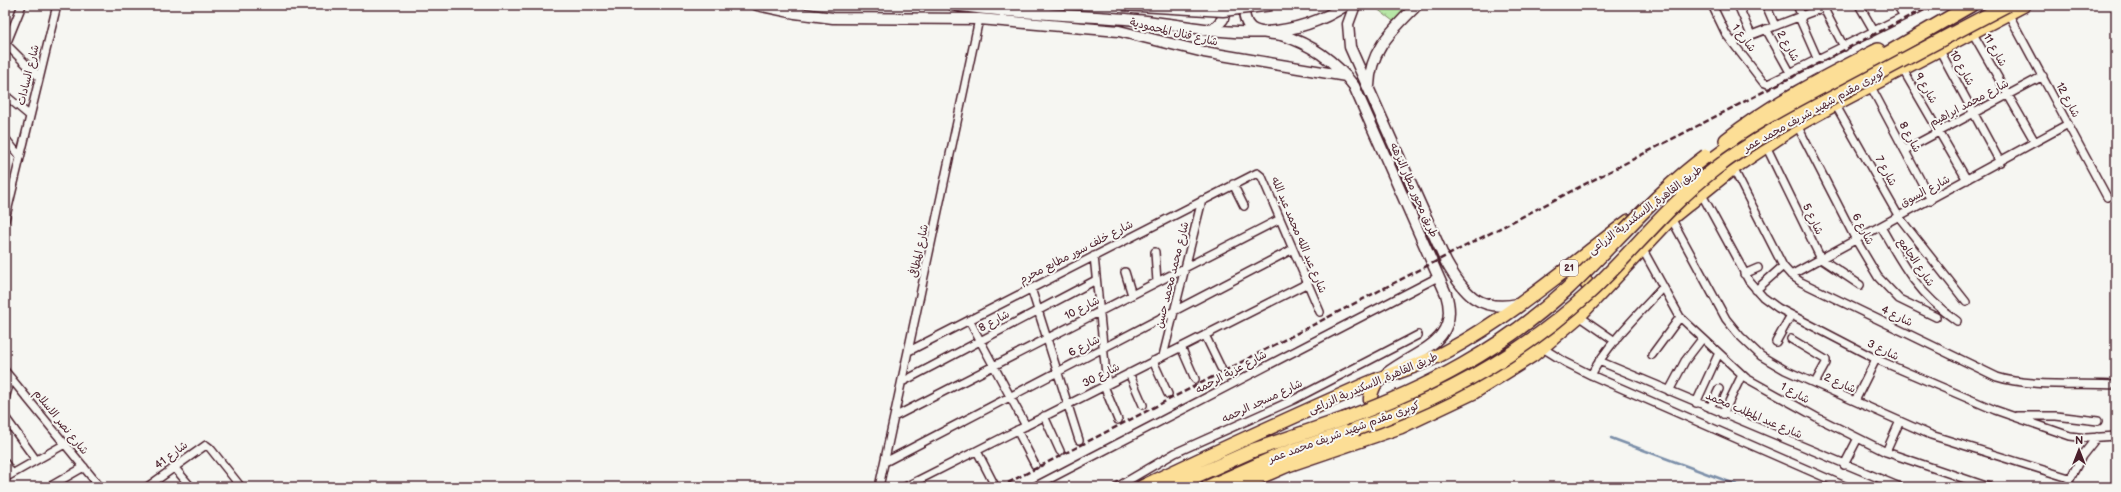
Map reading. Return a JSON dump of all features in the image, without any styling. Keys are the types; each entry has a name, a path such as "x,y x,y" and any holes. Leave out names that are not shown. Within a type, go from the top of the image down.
{"highway":[{"name":"كوبرى مقدم شهيد شريف محمد عمر","path":"1171,487 1254,450 1392,401 1438,380 1505,339 1567,288 1665,189 1745,125 1797,92 1965,5"},
{"name":"طريق القاهرة, الاسكندرية الزراعى","path":"1142,487 1234,443 1379,379 1415,367 1449,351 1564,271 1740,140 1971,5"},
{"name":"طريق القاهرة, الاسكندرية الزراعى","path":"1237,487 1288,465 1400,427 1474,392 1533,355 1579,316 1643,250 1671,218 1733,168 1797,125 1972,32 2007,9 2024,5"},
{"name":"كوبرى مقدم شهيد شريف محمد عمر","path":"1208,487 1280,455 1406,410 1455,387 1502,359 1530,340 1588,294 1688,191 1714,170 1757,140 2007,9"},
{"path":"1564,271 1580,275 1586,281 1590,288 1590,304"},
{"path":"1379,379 1371,394 1372,410 1384,423 1400,427"}],"main road":[{"name":"شارع قنال المحمودية","path":"757,5 795,13 833,18 979,18 1132,34 1204,52 1346,76"},
{"path":"954,5 1140,20 1212,32 1264,32 1305,25 1346,5"},
{"path":"1123,5 1223,11 1272,5"},
{"path":"1212,32 1224,19 1226,5"},
{"path":"1244,5 1245,18 1249,26 1264,32"},
{"name":"طريق محور مطار النزهه","path":"1355,5 1348,24 1348,39 1446,262 1456,279 1472,297 1486,304 1502,307 1518,304"},
{"path":"1369,88 1370,69 1381,43 1393,28 1417,5"},
{"name":"طريق محور مطار النزهه","path":"1264,32 1295,39 1309,46 1336,64 1360,96 1446,294 1450,316 1444,332 1428,348 1398,364 1379,379"}],"street":[{"path":"22,5 5,45 39,77"},
{"name":"شارع السادات","path":"5,220 56,5"},
{"name":"شارع 1","path":"1712,5 1725,32 1763,82 1770,84 1791,74"},
{"path":"1738,5 1751,35"},
{"path":"1766,5 1775,26"},
{"path":"1797,5 1800,17 1818,60"},
{"path":"1732,42 1800,17 1822,6 1830,5"},
{"path":"1860,5 1874,31"},
{"path":"1897,5 1904,16"},
{"path":"1791,74 1926,5"},
{"path":"1822,6 1844,47"},
{"name":"شارع 12","path":"2007,9 2107,197"},
{"name":"شارع المطافى","path":"879,487 979,18"},
{"name":"شارع 2","path":"1766,29 1791,74"},
{"name":"شارع 11","path":"1972,32 2035,142"},
{"name":"شارع 10","path":"1939,49 2000,162"},
{"name":"شارع 9","path":"1902,68 1967,180"},
{"name":"شارع محمد ابراهيم","path":"1905,150 2043,76"},
{"name":"شارع 8","path":"1870,86 1931,200"},
{"path":"5,95 30,116"},
{"name":"شارع 7","path":"1835,104 1899,217 1966,302"},
{"name":"شارع السوق","path":"1791,275 2068,124"},
{"name":"شارع 6","path":"1797,125 1856,240 1878,277 1891,293 1899,299 1936,317"},
{"path":"5,138 20,157"},
{"name":"شارع 5","path":"1766,146 1821,259"},
{"name":"شارع 4","path":"1733,168 1783,266 1791,275 1821,292 1997,377 2008,380 2048,383 2116,385"},
{"name":"شارع خلف سور مطابع محرم","path":"908,351 1254,173"},
{"name":"شارع عبد الله محمد عبد الله","path":"1254,173 1261,175 1320,312"},
{"path":"1233,184 1244,206"},
{"path":"5,192 10,198"},
{"name":"شارع 3","path":"1701,193 1744,274 1756,290 1771,303 1791,315 1876,359 2011,416 2070,436 2116,436"},
{"name":"شارع محمد محمد حسن","path":"1164,356 1202,200"},
{"name":"شارع 2","path":"1671,218 1726,319 1740,336 1761,356 1785,370 1942,439 2069,478"},
{"name":"شارع 10","path":"894,417 1280,219"},
{"name":"شارع الجامع","path":"1881,227 1919,289 1933,303 1957,321"},
{"name":"شارع 6","path":"885,462 1293,249"},
{"name":"شارع 1","path":"1643,250 1680,317 1742,375 1886,452 1989,487"},
{"path":"1155,252 1157,282"},
{"path":"1094,256 1105,385 1118,420"},
{"path":"1821,259 1860,285"},
{"path":"1756,290 1783,266"},
{"path":"1744,274 1758,268"},
{"path":"1125,272 1132,295"},
{"name":"شارع عزبة الرحمه","path":"1034,487 1438,277"},
{"name":"شارع 8","path":"902,382 1096,280"},
{"name":"شارع 30","path":"905,487 1308,283"},
{"path":"1591,375 1599,361 1615,341 1663,287"},
{"path":"1031,288 1067,405 1080,440"},
{"path":"1776,342 1791,315"},
{"path":"1579,316 1615,341"},
{"path":"1652,355 1680,317"},
{"path":"969,320 1026,426"},
{"path":"1205,334 1221,368"},
{"name":"شارع مسجد الرحمه","path":"1117,487 1175,452 1293,400 1418,335"},
{"path":"1669,391 1685,361 1702,339"},
{"path":"1791,339 1826,360 1826,363 1815,383"},
{"path":"1181,347 1195,379"},
{"path":"1541,348 1591,375 1847,487"},
{"path":"1696,403 1718,354"},
{"path":"1855,401 1876,359"},
{"path":"1153,361 1168,394"},
{"name":"شارع عبد المطلب محمد","path":"1599,361 1844,465 1900,487"},
{"name":"شارع نصر الاسلام","path":"5,371 100,487"},
{"path":"1128,373 1143,405"},
{"path":"1723,414 1742,375"},
{"path":"5,399 11,378"},
{"path":"1710,408 1719,389"},
{"path":"1044,416 1060,451"},
{"path":"2011,416 2056,416 2098,421"},
{"path":"5,417 36,460"},
{"path":"1886,452 1900,421"},
{"path":"1017,430 1035,465"},
{"path":"2066,487 2069,478 2082,456 2097,437"},
{"path":"1844,465 1858,438"},
{"path":"5,463 8,476 65,444"},
{"name":"شارع 41","path":"147,487 202,446 207,445 241,487"},
{"path":"976,451 994,484"},
{"path":"174,467 191,487"},
{"path":"48,487 84,468"}],"green space":[{"path":"1372,5 1396,5 1403,11 1393,21"}],"waterway":[{"path":"1611,438 1743,487"}],"railway":[{"path":"1000,487 1931,5"}]}
